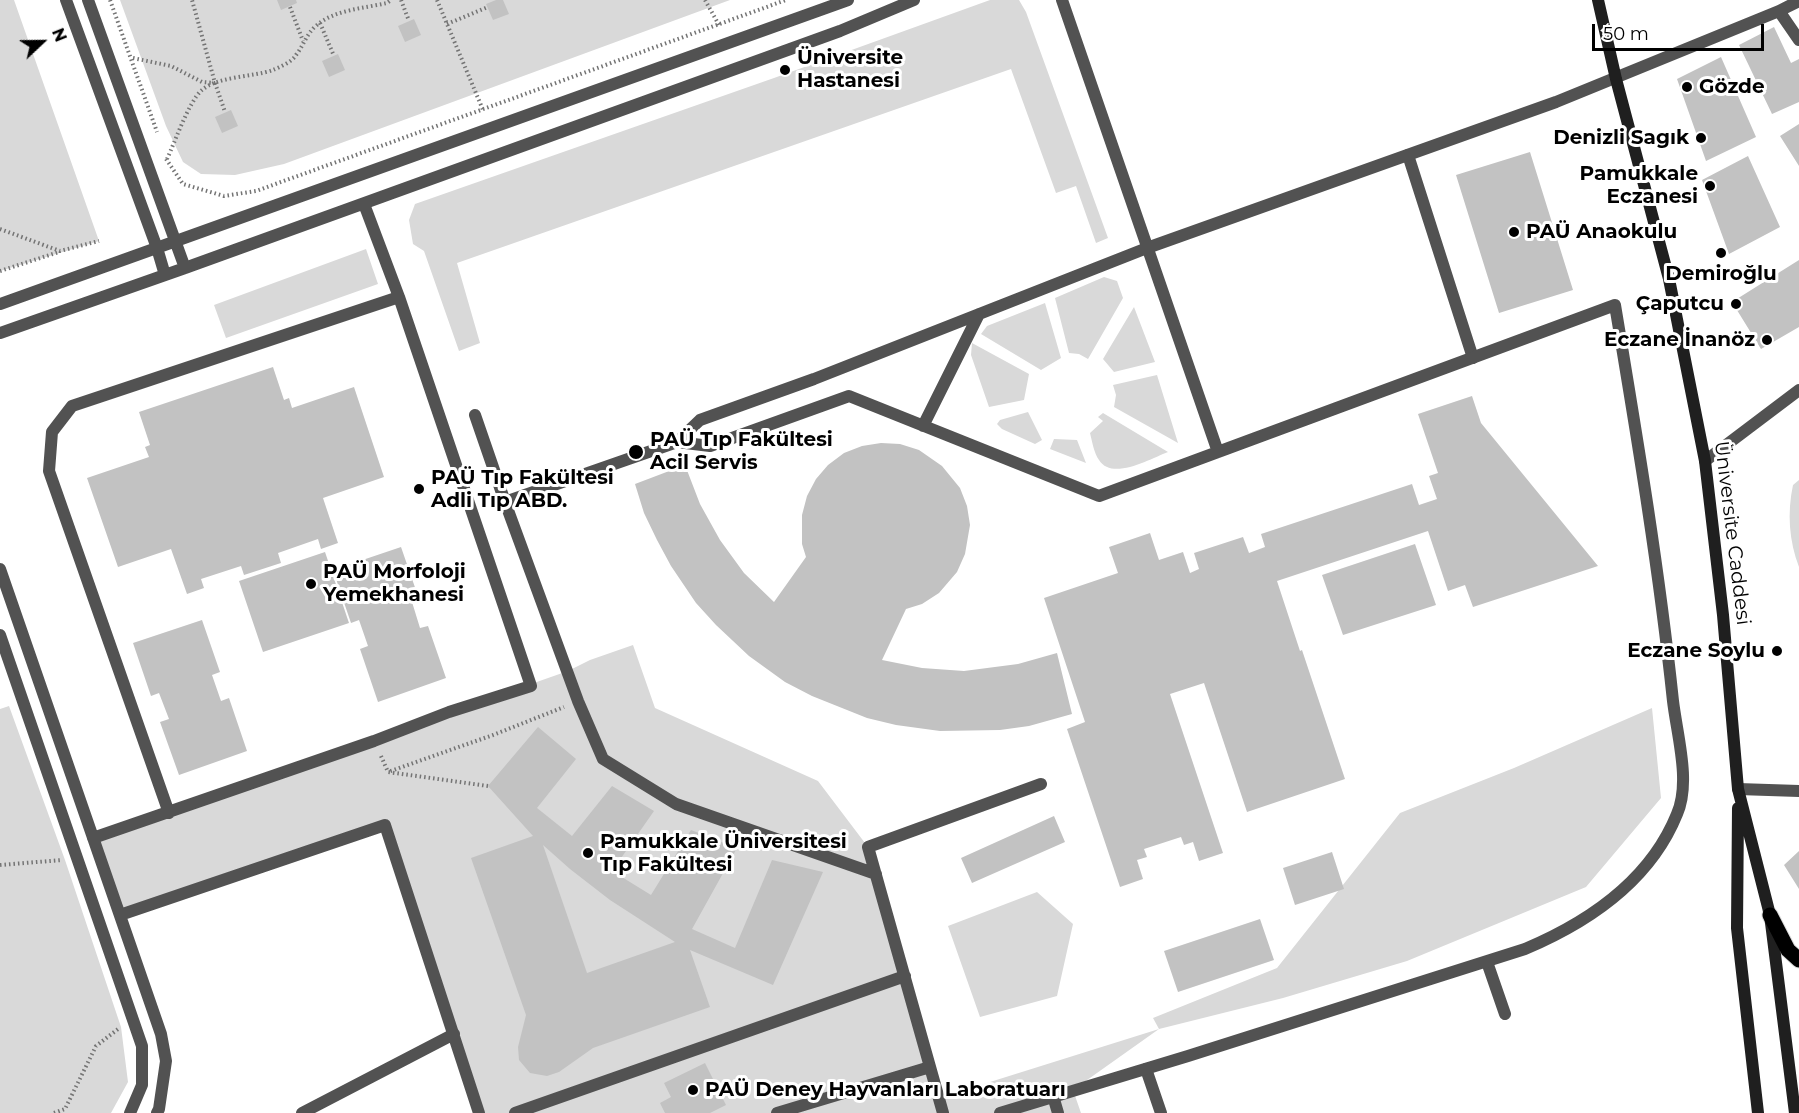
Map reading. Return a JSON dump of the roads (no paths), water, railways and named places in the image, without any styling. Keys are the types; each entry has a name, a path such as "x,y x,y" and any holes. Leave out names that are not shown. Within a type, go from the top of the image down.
{"main road":[{"name":"Üniversite Caddesi","path":"1598,0 1616,79 1669,279 1705,461 1724,615 1738,789 1770,915 1795,1113"},
{"path":"1738,789 1737,928 1758,1113"},
{"path":"1770,915 1788,950 1799,960"}],"street":[{"path":"66,0 165,275"},
{"path":"88,0 185,268"},
{"path":"0,304 848,0"},
{"path":"0,333 840,31 914,0"},
{"path":"1062,0 1218,452"},
{"path":"505,502 677,442 700,420 814,379 1147,248 1616,79 1799,1"},
{"path":"1779,11 1799,40"},
{"path":"1408,155 1473,357"},
{"path":"93,838 374,741 449,712 531,686 399,297 364,204"},
{"path":"169,813 49,471 52,432 72,406 399,297"},
{"path":"677,442 710,446 849,396 1099,496 1615,305 1664,613 1684,783 1678,813 1662,843 1640,874 1587,918 1557,936 1525,949 1000,1113"},
{"path":"923,426 979,314"},
{"path":"1705,461 1799,390"},
{"path":"475,415 578,701 603,759 676,804 876,874"},
{"path":"0,569 161,1034 166,1061 157,1113"},
{"path":"0,635 142,1046 142,1085 130,1113"},
{"path":"944,1113 868,847 1041,784"},
{"path":"1738,789 1799,791"},
{"path":"120,915 385,825 479,1113"},
{"path":"1487,962 1504,1014"},
{"path":"515,1113 905,976"},
{"path":"302,1113 454,1034"},
{"path":"777,1113 794,1110 930,1067"},
{"path":"1146,1069 1161,1113"},
{"path":"1053,1096 1058,1113"}],"place":[{"name":"Üniversite Hastanesi","path":"785,70"},
{"name":"Gözde","path":"1687,87"},
{"name":"Denizli Sagık","path":"1701,138"},
{"name":"Pamukkale Eczanesi","path":"1710,186"},
{"name":"PAÜ Anaokulu","path":"1514,232"},
{"name":"Demiroğlu","path":"1721,253"},
{"name":"Çaputcu","path":"1736,304"},
{"name":"Eczane İnanöz","path":"1767,340"},
{"name":"PAÜ Tıp Fakültesi Acil Servis","path":"636,452"},
{"name":"PAÜ Tıp Fakültesi Adli Tıp ABD.","path":"419,489"},
{"name":"PAÜ Morfoloji Yemekhanesi","path":"311,584"},
{"name":"Eczane Soylu","path":"1777,651"},
{"name":"Pamukkale Üniversitesi Tıp Fakültesi","path":"588,853"},
{"name":"PAÜ Deney Hayvanları Laboratuarı","path":"693,1090"}]}
